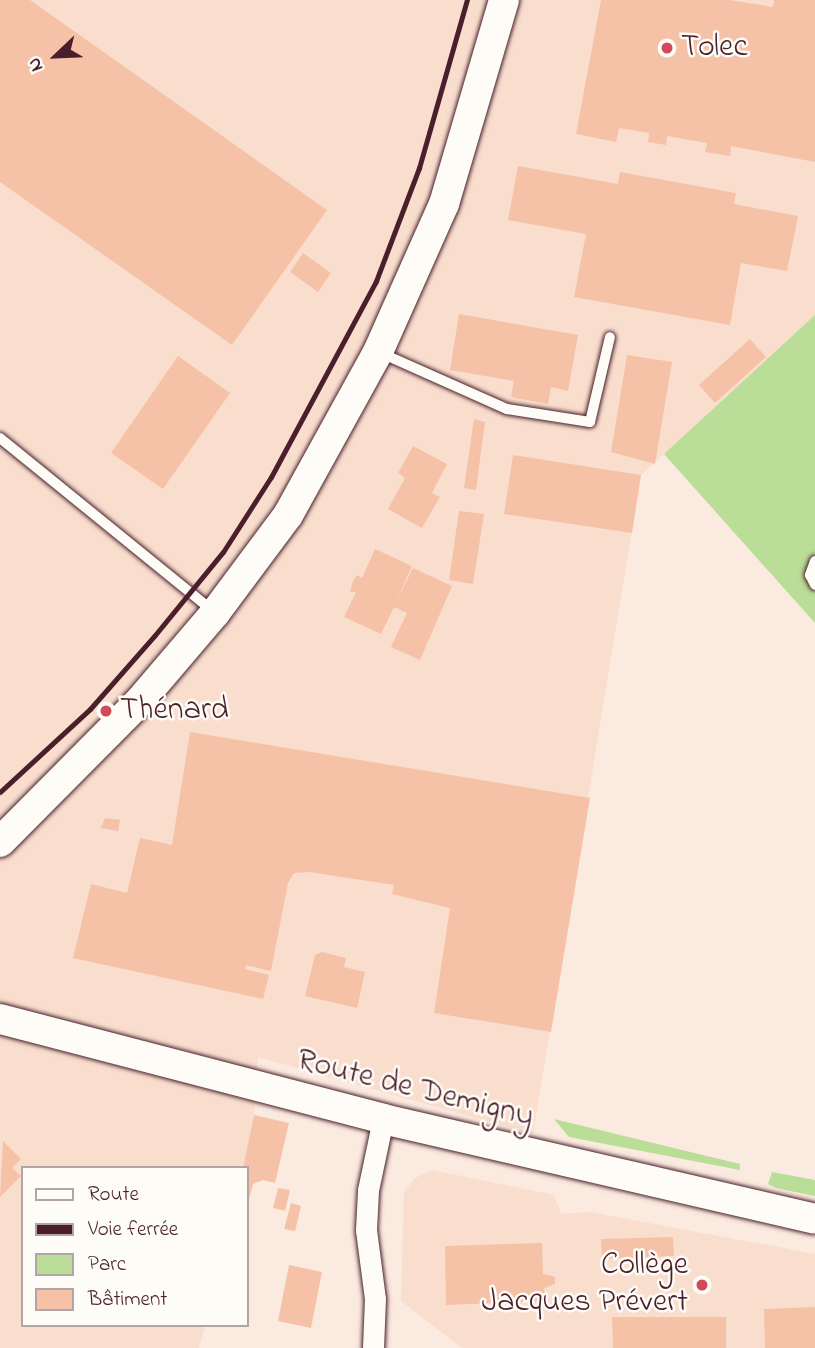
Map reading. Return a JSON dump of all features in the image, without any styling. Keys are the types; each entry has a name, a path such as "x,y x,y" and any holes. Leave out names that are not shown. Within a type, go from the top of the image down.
{"main road":[{"path":"0,842 124,718 215,613 288,515 378,352 444,204 504,0"},
{"name":"Route de Demigny","path":"0,1019 383,1119 815,1219"}],"street":[{"path":"373,1348 375,1299 366,1216 383,1119"}],"lane":[{"path":"378,352 507,409 590,422 610,337"},
{"path":"0,438 215,613"},
{"path":"815,561 810,575 815,584"}],"shaded area":[{"path":"0,0 815,0 815,315 641,475 533,1134 258,1057 254,1115 243,1166 21,1166 21,1327 204,1327 199,1348 0,1348"},
{"path":"432,1170 554,1195 561,1214 590,1212 815,1254 815,1348 462,1348 401,1301 404,1192 415,1178"}],"green space":[{"path":"815,315 815,623 664,454"},
{"path":"554,1119 740,1164 740,1170 569,1137"},
{"path":"772,1172 815,1180 815,1196 768,1184"}],"building":[{"path":"0,0 30,0 327,210 232,345 0,182"},
{"path":"601,0 730,0 773,7 774,0 815,0 815,162 731,146 730,156 705,152 707,143 667,136 666,145 648,142 649,133 619,128 616,142 576,134"},
{"path":"518,166 618,184 620,172 736,193 734,204 798,216 787,271 741,263 730,325 574,297 586,234 508,220"},
{"path":"303,253 331,273 318,292 290,272"},
{"path":"459,314 578,335 568,391 551,387 548,404 511,397 514,381 450,370"},
{"path":"750,339 766,357 715,403 699,385"},
{"path":"627,355 672,362 655,464 611,452"},
{"path":"178,356 230,393 163,489 111,453"},
{"path":"474,419 485,422 476,490 464,488"},
{"path":"413,446 447,464 432,493 440,497 422,528 388,509 405,478 398,473"},
{"path":"513,455 641,475 632,533 504,514"},
{"path":"459,511 484,514 473,584 449,580"},
{"path":"375,549 412,566 396,602 413,568 452,586 420,660 391,647 407,613 394,607 381,634 344,617 356,592 350,592 353,581 357,575 362,578"},
{"path":"190,732 590,798 551,1032 434,1013 450,908 392,894 394,885 309,872 294,873 288,883 271,971 246,965 245,969 269,975 263,999 73,958 91,884 127,893 140,838 172,845"},
{"path":"105,818 120,820 118,831 101,828"},
{"path":"322,952 346,958 344,967 365,972 357,1008 305,996 315,955"},
{"path":"254,1115 289,1123 275,1183 263,1180 253,1184 249,1200 248,1166 243,1166"},
{"path":"3,1141 21,1159 12,1168 21,1176 0,1197"},
{"path":"278,1188 290,1190 285,1211 273,1208"},
{"path":"291,1203 301,1206 295,1231 284,1229"},
{"path":"673,1237 674,1256 602,1259 601,1239"},
{"path":"542,1243 543,1274 555,1277 555,1284 544,1288 545,1301 446,1305 445,1246"},
{"path":"289,1265 322,1272 311,1328 278,1321"},
{"path":"815,1307 815,1348 765,1348 764,1309"},
{"path":"612,1317 726,1317 726,1348 613,1348"}],"railway":[{"path":"0,792 90,709 155,635 223,552 271,477 376,281 419,168 467,0"}],"place":[{"name":"Tolec","path":"667,48"},
{"name":"Thénard","path":"106,711"},
{"name":"Collège Jacques Prévert","path":"702,1285"}]}
